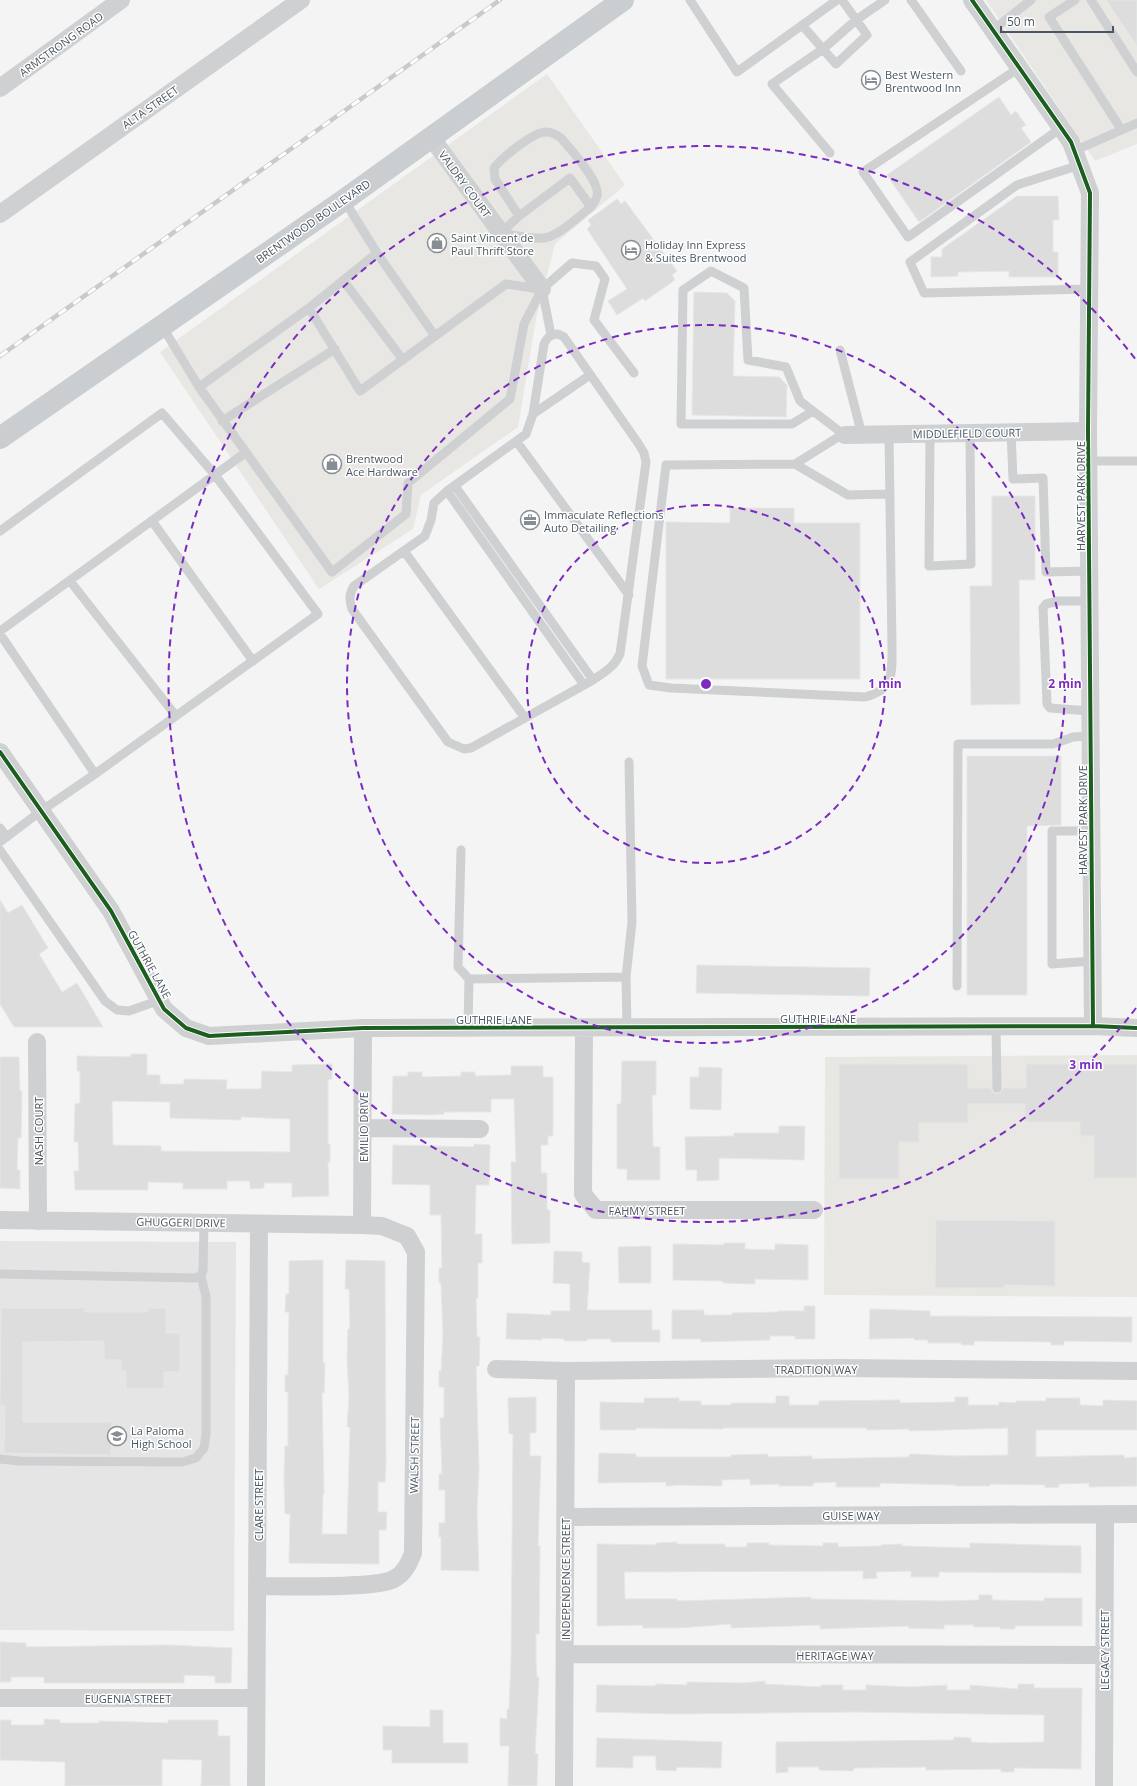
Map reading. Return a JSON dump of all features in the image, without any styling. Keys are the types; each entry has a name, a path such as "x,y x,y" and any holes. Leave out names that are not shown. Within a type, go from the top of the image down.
{"main road":[{"name":"BRENTWOOD BOULEVARD","path":"0,438 344,200 623,0"}],"street":[{"name":"ARMSTRONG ROAD","path":"0,88 122,0"},
{"name":"ALTA STREET","path":"0,214 301,0"},
{"name":"HARVEST PARK DRIVE","path":"972,0 1071,142 1090,193 1088,461 1093,1026"},
{"name":"VALDRY COURT","path":"432,138 542,289"},
{"name":"MIDDLEFIELD COURT","path":"850,434 1088,431"},
{"name":"GUTHRIE LANE","path":"0,752 111,911 164,1009 186,1028 209,1036 363,1028 996,1026 1093,1026 1137,1028"},
{"name":"EMILIO DRIVE","path":"362,1225 363,1028"},
{"name":"FAHMY STREET","path":"584,1028 583,1194 596,1210 814,1210"},
{"name":"NASH COURT","path":"37,1042 38,1221"},
{"path":"363,1128 480,1129"},
{"name":"GHUGGERI DRIVE","path":"0,1220 362,1225"},
{"name":"CLARE STREET","path":"256,1786 260,1224"},
{"name":"WALSH STREET","path":"257,1586 370,1584 394,1580 407,1568 413,1553 416,1252 407,1236 382,1226 362,1225"},
{"name":"TRADITION WAY","path":"496,1370 566,1371 838,1368 1137,1371"},
{"name":"INDEPENDENCE STREET","path":"564,1786 566,1371"},
{"name":"LEGACY STREET","path":"1104,1786 1105,1514"},
{"name":"GUISE WAY","path":"565,1517 1137,1514"},
{"name":"HERITAGE WAY","path":"565,1654 1104,1655"},
{"name":"EUGENIA STREET","path":"0,1698 256,1698"}],"lane":[{"path":"690,0 737,72 837,0"},
{"path":"802,25 836,64 867,35 842,0"},
{"path":"830,153 772,84 823,49 856,20 885,0"},
{"path":"911,0 961,71"},
{"path":"993,30 1032,0"},
{"path":"1075,0 1049,17 1121,129"},
{"path":"1091,0 1137,72"},
{"path":"1019,68 863,172 908,238 1061,128"},
{"path":"1090,289 924,293 910,262 1017,185 1077,158 1121,129 1137,123"},
{"path":"501,233 531,238 545,238 554,235 591,207 598,196 597,187 592,177 561,138 554,133 546,131 537,134 498,163 494,168 495,179 519,216"},
{"path":"501,233 519,216 570,178 591,207"},
{"path":"344,200 377,253 436,336"},
{"path":"199,387 309,308 377,253"},
{"path":"162,326 222,422 332,572 406,514 408,483 510,399 524,324 542,289 572,262 596,266 605,279 594,320 634,373"},
{"path":"813,411 792,424 681,424 683,290 711,271 744,288 748,360 786,367 800,401 850,434"},
{"path":"343,280 403,360"},
{"path":"309,308 360,391 506,284 542,289"},
{"path":"542,289 551,334"},
{"path":"551,334 558,334 564,337 590,375 638,443 644,453 646,462 620,654 616,663 593,680 471,748 464,749 448,742 352,609 349,601 350,592 354,586 425,536 431,520 434,503 526,434 533,414 544,344 551,334"},
{"path":"222,422 335,349"},
{"path":"840,350 850,434"},
{"path":"533,414 590,375"},
{"path":"0,531 162,413 215,475 318,614 41,811 3,840 0,828"},
{"path":"1011,432 1013,479 1043,478 1046,572 1089,571"},
{"path":"930,434 929,566 971,564 970,433"},
{"path":"850,434 795,464 666,465 642,666 649,685 671,688 865,697 877,694 886,686 892,675 889,434"},
{"path":"517,442 629,595"},
{"path":"95,774 0,632 245,453"},
{"path":"1088,461 1137,461"},
{"path":"795,464 848,495 890,494"},
{"path":"451,489 593,680"},
{"path":"451,489 584,685"},
{"path":"152,521 253,661"},
{"path":"404,551 525,718"},
{"path":"70,581 176,716"},
{"path":"1090,601 1059,601 1046,604 1043,608 1047,704 1050,708 1057,710 1090,711"},
{"path":"957,986 958,744 1053,744 1073,737 1090,736"},
{"path":"627,1028 626,977 632,922 629,762"},
{"path":"1091,831 1052,831 1052,964 1092,961"},
{"path":"0,850 105,1001 117,1010 129,1011 160,1000"},
{"path":"461,850 458,967 469,979 468,1028"},
{"path":"469,979 626,977"},
{"path":"996,1026 997,1088"},
{"path":"0,1459 19,1461 182,1462 196,1458 204,1448 206,1434 206,1297 201,1276 204,1256 204,1223"},
{"path":"0,1274 196,1278 201,1276"}],"shaded area":[{"path":"986,0 1137,0 1137,144 1095,161"},
{"path":"547,74 625,185 555,244 536,319 518,427 421,495 413,529 319,589 160,352"},
{"path":"1137,1055 1137,1297 824,1295 825,1057"},
{"name":"La Paloma High School","path":"0,1241 236,1242 234,1631 0,1630"}],"building":[{"path":"1106,0 1137,0 1137,46"},
{"path":"999,97 1011,115 1016,111 1026,125 1021,128 1031,142 919,222 887,175"},
{"path":"1017,196 1058,196 1059,220 1053,220 1053,252 1058,252 1058,277 1009,277 1009,271 958,272 958,276 931,277 931,257 942,257 942,249"},
{"name":"Holiday Inn Express & Suites Brentwood","path":"617,199 621,204 625,201 677,271 672,275 675,280 645,301 643,298 617,315 608,301 627,289 587,229 591,225 588,220"},
{"path":"694,292 727,293 735,301 733,376 779,377 787,385 786,417 692,415"},
{"path":"992,496 1035,496 1035,580 1019,580 1020,704 971,705 970,586 992,586"},
{"path":"730,508 794,508 794,523 860,523 860,679 666,679 666,522 730,523"},
{"path":"967,756 1061,756 1061,825 1027,826 1027,995 967,995"},
{"path":"0,900 8,913 22,905 48,948 39,954 62,992 77,983 103,1027 14,1027 0,1004"},
{"path":"697,965 870,968 869,996 696,993"},
{"path":"131,1054 147,1054 147,1075 160,1075 160,1084 184,1084 184,1079 227,1080 226,1089 261,1089 262,1071 292,1072 292,1065 332,1064 332,1079 328,1080 328,1144 330,1144 330,1162 328,1162 329,1196 292,1197 292,1183 264,1183 264,1188 250,1189 250,1181 227,1181 227,1189 183,1189 183,1183 148,1182 148,1190 75,1190 74,1171 79,1171 78,1142 74,1142 75,1104 80,1103 80,1071 77,1071 77,1056 131,1057","holes":["112,1101 170,1102 170,1118 241,1120 241,1117 290,1119 290,1152 161,1151 161,1146 113,1145"]},
{"path":"0,1057 19,1057 20,1091 22,1091 21,1138 18,1138 17,1170 20,1170 20,1189 0,1188"},
{"path":"622,1061 656,1061 656,1095 652,1095 653,1147 660,1147 660,1180 627,1180 627,1169 617,1169 617,1104 621,1104"},
{"path":"839,1064 968,1064 968,1088 991,1088 992,1091 997,1094 1000,1093 1003,1088 1026,1088 1026,1064 1137,1064 1137,1178 1094,1178 1094,1136 1080,1136 1080,1122 1025,1122 1025,1104 968,1104 968,1123 919,1123 919,1142 899,1142 899,1179 839,1179"},
{"path":"511,1066 543,1066 543,1077 553,1077 553,1136 548,1136 548,1145 541,1145 541,1173 547,1173 547,1210 550,1210 550,1243 512,1244 511,1162 516,1162 514,1099 491,1099 491,1112 444,1112 444,1114 431,1115 392,1114 393,1076 408,1076 408,1072 422,1072 422,1077 461,1076 461,1072 475,1072 475,1076 511,1075"},
{"path":"699,1067 722,1068 721,1110 690,1109 690,1077 699,1077"},
{"path":"779,1126 805,1126 804,1160 719,1158 719,1180 697,1181 697,1170 686,1170 685,1137 734,1136 734,1133 779,1133"},
{"path":"474,1144 490,1145 489,1185 476,1185 475,1234 482,1234 482,1263 478,1263 478,1298 476,1298 477,1337 480,1337 479,1366 476,1366 479,1468 477,1511 479,1571 441,1570 441,1537 439,1537 439,1523 445,1523 445,1490 439,1490 439,1474 442,1474 440,1418 444,1418 444,1387 439,1387 439,1371 441,1371 443,1336 441,1283 439,1283 439,1268 442,1268 441,1215 430,1215 430,1185 392,1184 393,1145 474,1147"},
{"path":"936,1220 1055,1221 1055,1286 1004,1285 1004,1288 935,1288"},
{"path":"724,1243 745,1243 745,1249 775,1250 775,1244 808,1245 808,1280 755,1279 755,1284 723,1283 723,1281 673,1280 673,1244 724,1245"},
{"path":"651,1246 651,1283 619,1283 618,1247"},
{"path":"554,1251 582,1252 582,1262 590,1263 587,1310 652,1310 652,1330 660,1330 660,1342 611,1342 611,1339 564,1341 564,1339 542,1338 542,1340 506,1339 507,1313 551,1315 551,1311 570,1311 570,1284 553,1283"},
{"path":"323,1260 323,1363 325,1363 324,1393 322,1393 324,1494 322,1534 347,1534 350,1427 347,1427 349,1397 347,1358 348,1329 350,1329 349,1289 345,1289 346,1260 385,1261 386,1462 385,1482 378,1482 378,1512 387,1512 386,1530 379,1530 379,1564 289,1563 290,1514 285,1514 284,1478 285,1446 288,1446 288,1392 285,1392 285,1375 288,1375 289,1312 285,1312 286,1294 289,1294 289,1261"},
{"path":"804,1306 815,1306 815,1339 795,1339 795,1336 770,1336 770,1340 701,1342 701,1339 672,1339 672,1310 704,1310 704,1315 732,1315 732,1313 804,1311"},
{"path":"1,1308 85,1308 85,1312 148,1312 148,1308 166,1308 166,1333 180,1333 180,1372 164,1372 164,1389 126,1389 126,1371 121,1371 121,1360 104,1360 104,1341 23,1342 23,1422 112,1422 111,1455 4,1453 5,1406 0,1406"},
{"path":"870,1309 930,1311 930,1316 1132,1317 1132,1342 1064,1341 1064,1345 1051,1345 1051,1342 974,1341 974,1345 961,1345 961,1343 928,1343 928,1340 914,1340 914,1338 869,1339"},
{"path":"776,1396 789,1396 789,1405 819,1405 819,1401 900,1400 900,1403 955,1402 955,1397 968,1397 968,1405 999,1405 999,1402 1016,1403 1016,1401 1046,1401 1046,1398 1080,1398 1080,1405 1103,1406 1103,1400 1137,1401 1137,1430 1036,1430 1036,1457 1124,1455 1124,1458 1137,1457 1137,1486 1089,1487 1089,1483 1059,1484 1059,1487 1045,1488 1045,1485 990,1484 990,1486 956,1486 880,1483 880,1487 836,1487 836,1482 813,1483 813,1486 779,1486 779,1484 750,1485 750,1479 722,1480 722,1486 666,1486 666,1482 598,1483 599,1453 636,1454 636,1457 731,1457 731,1455 768,1454 768,1457 812,1456 812,1459 909,1457 910,1454 957,1456 1008,1455 1008,1428 909,1431 909,1429 867,1430 867,1428 636,1428 636,1430 600,1430 600,1402 644,1403 644,1398 679,1398 679,1401 701,1401 701,1405 731,1405 731,1403 776,1403"},
{"path":"536,1397 536,1433 530,1433 530,1456 541,1456 538,1546 540,1546 539,1634 536,1634 536,1663 537,1677 539,1677 535,1754 538,1754 537,1786 508,1786 509,1746 500,1746 500,1718 507,1719 507,1709 509,1709 511,1662 513,1434 509,1434 508,1398"},
{"path":"677,1542 677,1544 725,1544 725,1547 747,1547 747,1543 823,1546 823,1543 838,1543 838,1547 902,1544 902,1546 970,1548 970,1543 1081,1546 1081,1573 939,1572 939,1577 911,1577 911,1571 876,1572 877,1578 863,1579 863,1571 624,1572 625,1599 677,1599 677,1601 811,1597 811,1599 944,1601 979,1600 979,1595 992,1595 992,1600 1044,1601 1044,1598 1082,1598 1082,1626 1015,1626 1015,1629 1000,1629 1000,1627 974,1627 974,1625 944,1625 944,1629 908,1628 909,1626 820,1629 820,1625 731,1628 731,1624 677,1628 643,1628 643,1625 597,1626 597,1544 656,1545 656,1543"},
{"path":"0,1642 26,1643 26,1647 168,1645 232,1648 231,1683 215,1683 215,1676 184,1675 184,1683 44,1683 44,1677 11,1677 11,1682 0,1682"},
{"path":"765,1681 765,1684 821,1687 821,1685 843,1685 843,1690 866,1690 866,1685 911,1687 947,1685 947,1690 970,1690 970,1685 1018,1689 1018,1684 1034,1684 1034,1688 1082,1688 1081,1769 1014,1768 1014,1772 1001,1772 1001,1769 926,1770 926,1767 854,1768 853,1771 819,1770 819,1767 788,1767 788,1772 776,1773 776,1742 954,1740 954,1737 971,1738 971,1742 1044,1742 1044,1715 856,1712 677,1714 596,1712 597,1685 655,1686 656,1684 687,1685 687,1682 743,1683"},
{"path":"430,1710 443,1710 443,1743 468,1743 468,1763 392,1763 392,1750 383,1750 383,1726 430,1727"},
{"path":"44,1719 60,1720 60,1723 99,1723 99,1721 168,1723 168,1720 218,1720 218,1736 230,1736 230,1786 201,1786 202,1760 162,1759 162,1786 65,1786 65,1762 0,1760 0,1720 11,1720 11,1725 44,1725"},
{"path":"597,1738 722,1742 721,1768 677,1767 676,1771 656,1770 656,1756 633,1756 633,1768 596,1767"}],"railway":[{"path":"0,356 500,0"}],"cycle path":[{"path":"972,0 1071,142 1090,193 1088,431 1093,1026"},
{"path":"0,752 111,911 164,1009 186,1028 209,1036 363,1028 1093,1026 1137,1028"}],"place":[{"name":"Best Western Brentwood Inn","path":"871,80"},
{"name":"Saint Vincent de Paul Thrift Store","path":"437,243"},
{"name":"Holiday Inn Express & Suites Brentwood","path":"631,250"},
{"name":"Brentwood Ace Hardware","path":"332,464"},
{"name":"Immaculate Reflections Auto Detailing","path":"530,520"},
{"name":"La Paloma High School","path":"117,1436"}]}
